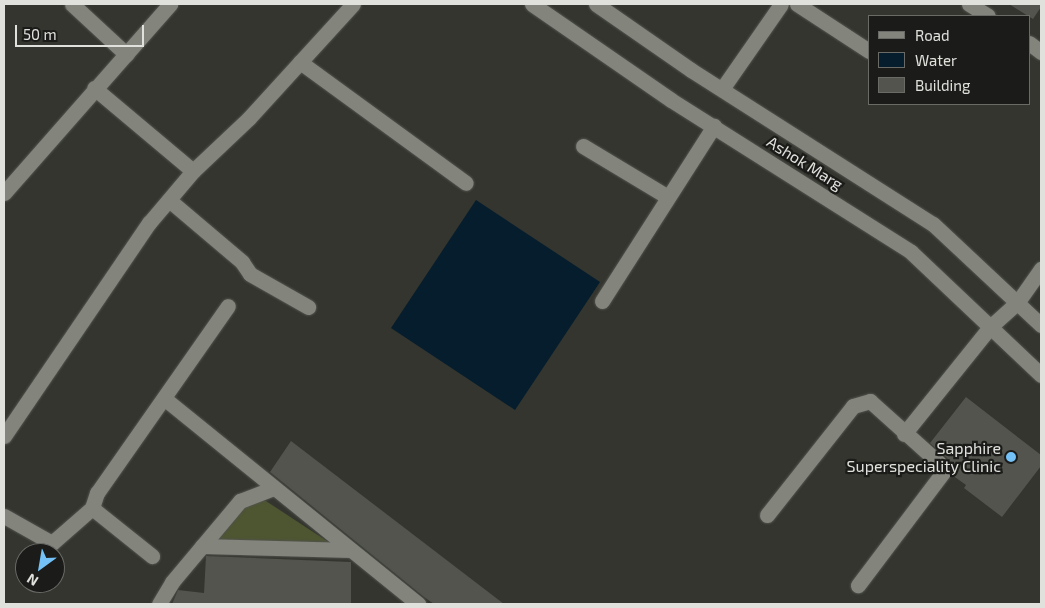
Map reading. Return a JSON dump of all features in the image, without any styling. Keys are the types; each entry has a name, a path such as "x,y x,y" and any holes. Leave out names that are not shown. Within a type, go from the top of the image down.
{"street":[{"path":"72,4 126,54"},
{"path":"4,193 94,88 170,4"},
{"path":"4,436 149,223 193,171 249,118 353,4"},
{"name":"Ashok Marg","path":"532,4 714,126 911,252 1041,375"},
{"name":"Ashok Marg","path":"596,4 722,89 933,224 1041,325"},
{"path":"722,89 781,4"},
{"path":"796,4 868,50"},
{"path":"1030,45 1041,52"},
{"path":"300,62 466,183"},
{"path":"94,88 193,171"},
{"path":"602,301 714,126"},
{"path":"583,146 668,197"},
{"path":"169,200 242,262 250,274 308,307"},
{"path":"904,434 990,327 1017,303 1041,269"},
{"path":"4,516 52,543 92,508 97,493 165,399 228,306"},
{"path":"165,399 418,604"},
{"path":"767,515 853,406 870,401 904,434 939,463 944,471 858,584"},
{"path":"159,604 202,546 240,501 274,488"},
{"path":"92,508 152,556"},
{"path":"202,546 351,550"}],"green space":[{"path":"249,499 266,501 333,545 210,539"}],"water":[{"path":"476,200 600,282 515,410 391,328"}],"building":[{"path":"1009,4 1041,4 1033,19 1030,15 1027,15"},
{"name":"Sapphire Superspeciality Clinic","path":"966,397 1041,455 1041,466 1002,517 964,488 966,485 952,475 947,458 930,443"},
{"path":"291,441 504,604 434,604 424,597 270,472"},
{"path":"206,556 351,562 351,604 172,604 178,590 204,593"}],"place":[{"name":"Sapphire Superspeciality Clinic","path":"1011,457"}]}
